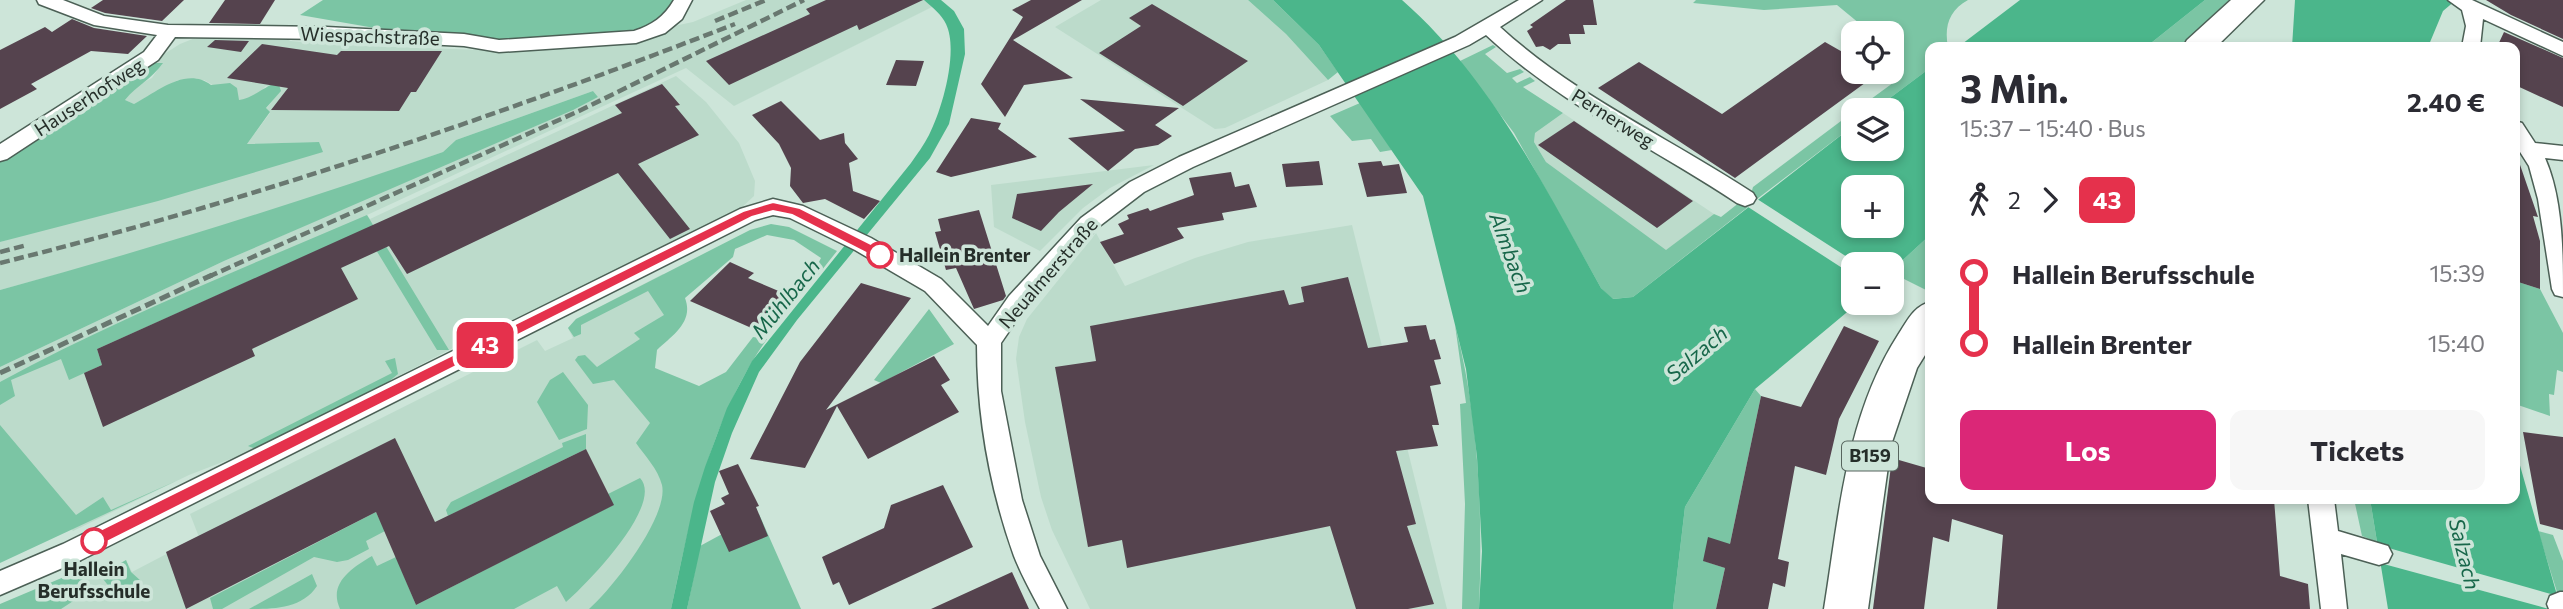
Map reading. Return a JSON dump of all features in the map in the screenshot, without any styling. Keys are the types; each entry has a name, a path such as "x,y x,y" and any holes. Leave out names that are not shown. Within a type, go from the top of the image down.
{"main road":[{"path":"2203,42 2249,0"},
{"name":"B159","path":"1846,609 1871,445 1899,365 1925,324"}],"street":[{"name":"Wiespachstraße","path":"46,0 101,21 168,30 340,34 464,40 499,46 636,37 658,29 675,15 683,0"},
{"name":"Neualmerstraße","path":"1054,609 1028,558 1009,500 989,391 989,342 1017,302 1089,223 1117,200 1161,174 1475,34 1534,0"},
{"path":"2465,2 2563,50"},
{"path":"2465,2 2475,26 2472,42"},
{"name":"Hauserhofweg","path":"0,154 151,56 163,43 168,30"},
{"path":"2539,39 2563,30"},
{"name":"Pernerweg","path":"1475,34 1745,198"},
{"path":"2520,135 2531,150 2556,201 2563,289"},
{"path":"2531,150 2563,153"},
{"path":"0,583 72,552 748,214 773,207 795,211 855,240 933,285 989,342"},
{"path":"2322,504 2334,609"},
{"path":"2326,539 2379,554"}],"shaded area":[{"path":"323,0 677,0 670,16 644,29 503,41 392,31 300,15"},
{"path":"746,0 924,0 932,7 734,106 686,68 367,215 370,219 676,76 706,102 739,143 755,181 754,196 740,209 677,242 449,350 256,449 189,475 73,531 0,443 0,367 224,261 598,97 593,91 456,140 443,152 315,197 121,257 0,290 0,242 319,142 247,144 270,113 266,109 280,91 266,86 255,97 239,100 204,80 178,80 134,104 125,100 138,85 152,78 162,63 150,63 180,44 195,38 286,37 290,41 340,45 508,51 636,43"},
{"path":"1101,0 1248,0 1286,34 1328,80 1225,128 1215,129 1055,27"},
{"path":"1248,0 1273,0 1319,45 1338,72 1328,80 1286,34"},
{"path":"1696,0 1968,0 1956,9 1949,20 1948,42 1925,42 1925,72 1890,98 1872,98 1892,84 1904,84 1904,21 1856,21 1837,5 1764,10 1693,3"},
{"path":"2205,0 2229,0 2184,42 2152,42"},
{"path":"1493,45 1496,47 1485,54 1507,73 1520,69 1524,72 1512,78 1517,83 1530,77 1535,81 1523,87 1563,113 1535,133 1534,142 1546,162 1666,250 1714,214 1721,217 1740,202 1748,207 1633,297 1612,299 1601,288 1514,133 1460,61"},
{"path":"150,63 163,63 125,100 134,104 182,79 192,78 211,85 230,83 237,88 239,100 278,82 281,91 266,108 270,112 247,144 319,142 323,152 158,201 0,242 0,158"},
{"path":"593,91 598,97 573,110 224,261 0,367 0,290 168,242 388,171 443,152 456,140"},
{"path":"1360,103 1392,150 1380,152 1371,139 1352,141 1330,116"},
{"path":"1563,113 1714,214 1666,251 1546,162 1534,142 1535,133"},
{"path":"1841,121 1841,135 1757,199 1751,194 1753,187"},
{"path":"1154,165 1110,188 1083,208 1040,251 994,227 991,185"},
{"path":"367,215 449,350 437,350 370,240 348,237 97,349 102,365 69,380 61,359 11,380 15,396 0,405 0,382 44,359 181,294"},
{"path":"771,224 789,227 837,251 814,280 812,275 821,258 794,240 767,235 735,249 733,257 685,298 687,314 684,321 657,350 655,368 699,386 726,372 753,337 767,339 731,402 717,435 695,503 671,609 589,609 611,586 648,533 662,498 662,485 654,468 636,443 650,423 614,380 593,384 575,360 578,356 585,355 597,367 640,339 634,333 664,315 648,291 581,325 581,334 574,337 568,328 576,319 750,230"},
{"path":"1352,225 1447,609 1090,609 1052,530 1041,497 1025,422 1016,359 1019,337 1027,319 1096,233 1125,286 1195,258 1248,242"},
{"path":"1925,240 1925,290 1904,279 1904,259"},
{"path":"663,274 685,314 613,362 705,467 671,609 26,609 90,566 100,575 126,560 132,572 199,537 190,514 537,340 545,351 573,338 568,328 576,319"},
{"path":"2520,283 2540,289 2563,333 2563,372 2557,370 2554,395 2549,394 2550,416 2520,406"},
{"path":"929,309 954,344 881,383 874,380"},
{"path":"1455,325 1469,395 1478,466 1479,609 1462,609 1465,504 1460,404 1466,403"},
{"path":"395,358 398,374 387,383 256,449 248,446 392,373 385,361"},
{"path":"563,372 588,405 587,429 559,440 537,402 550,380"},
{"path":"1755,389 1761,396 1730,544 1704,561 1725,568 1716,609 1673,609 1685,507"},
{"path":"0,425 76,515 103,497 111,510 176,481 0,563"},
{"path":"586,434 586,449 448,516 446,510 451,502 563,447 562,443"},
{"path":"640,478 645,490 642,506 633,524 605,562 566,602 557,586 514,609 340,609 337,591 344,577 372,556 377,566 396,557 416,605 613,505 608,494"},
{"path":"2355,504 2371,504 2377,542 2362,536"},
{"path":"376,512 385,531 366,541 369,549 348,560 337,562 314,557 222,609 213,609 210,598"},
{"path":"759,514 801,609 687,609 700,546"},
{"path":"2538,531 2553,535 2563,561 2563,594 2557,592"},
{"path":"126,560 131,572 141,581 117,597 100,575"},
{"path":"90,566 77,575 89,586 87,592 61,609 0,609 0,604"},
{"path":"312,574 317,586 303,599 277,608 249,609"}],"water":[{"path":"924,0 941,0 954,11 964,29 965,54 949,124 930,158 797,320 759,372 732,433 715,482 687,609 671,609 694,502 705,467 727,408 752,361 911,163 934,124 944,96 950,64 950,35 944,21"},
{"path":"1273,0 1402,0 1463,64 1489,99 1514,135 1601,288 1613,299 1633,297 1841,135 1841,161 1904,161 1904,98 1890,98 1925,72 1925,240 1904,259 1904,252 1841,252 1841,315 1844,315 1755,389 1685,507 1673,609 1479,609 1482,551 1477,457 1466,369 1423,196 1319,45"},
{"path":"2020,0 2205,0 2152,42 1965,42"},
{"path":"2295,0 2456,0 2443,11 2430,42 2292,42"},
{"name":"Salzach","path":"2520,466 2561,609 2388,609 2371,504 2520,504"}],"pier":[{"path":"1754,197 1841,253 1841,267 1745,205"},
{"path":"2378,545 2558,596 2561,609 2549,609 2380,563"}],"building":[{"path":"103,0 184,0 162,21 105,13 91,8"},
{"path":"225,0 275,0 260,24 209,23"},
{"path":"826,0 923,0 859,30 857,25 729,85 706,61 810,14 806,9"},
{"path":"1031,0 1082,0 1013,40 1073,78 1024,85 1005,117 981,84 1023,17 1012,10"},
{"path":"1566,0 1593,0 1597,25 1583,25 1585,34 1569,34 1571,44 1558,44 1550,50 1543,46 1536,47 1527,31 1533,27 1530,25"},
{"path":"2486,0 2563,0 2563,39 2511,15"},
{"path":"1152,4 1248,61 1183,106 1099,53 1141,26 1129,18"},
{"path":"72,19 94,28 147,36 128,54 91,51 31,84 37,89 0,109 0,50 45,27 52,32"},
{"path":"2504,32 2563,58 2563,107 2520,87 2520,42 2499,42"},
{"path":"215,40 249,41 241,52 207,47"},
{"path":"1825,42 1841,51 1841,84 1864,84 1735,178 1598,88 1639,62 1722,114"},
{"path":"262,44 337,55 341,51 442,51 416,92 411,92 399,111 271,110 288,88 227,78"},
{"path":"896,60 924,61 916,86 886,85"},
{"path":"662,84 680,105 675,106 699,135 638,164 690,229 670,239 618,173 407,274 389,246 341,268 358,299 252,349 255,356 103,427 84,373 102,365 97,349 622,113 615,105"},
{"path":"1080,99 1179,108 1155,125 1172,136 1158,145 1135,149 1108,171 1068,138 1125,131"},
{"path":"781,101 820,140 844,133 845,143 858,159 849,163 853,191 880,201 864,219 825,199 803,203 790,186 791,168 779,144 752,115"},
{"path":"971,118 1001,123 998,129 1037,157 951,177 936,172"},
{"path":"1574,121 1693,201 1657,228 1538,145"},
{"path":"1319,161 1323,185 1286,187 1282,164"},
{"path":"1381,161 1383,166 1399,164 1407,193 1367,197 1358,163"},
{"path":"2520,165 2538,217 2533,216 2540,241 2540,289 2520,283"},
{"path":"1231,172 1235,187 1249,184 1257,207 1222,213 1224,220 1177,228 1184,238 1114,264 1100,242 1124,234 1118,224 1129,219 1127,215 1148,208 1150,211 1194,195 1189,178"},
{"path":"1093,184 1041,231 1012,218 1017,194"},
{"path":"979,210 1006,296 1003,300 974,309 956,268 946,270 935,232 941,231 938,219"},
{"path":"730,262 754,273 748,278 788,295 756,330 690,301"},
{"path":"1348,277 1368,348 1408,342 1404,327 1426,325 1430,340 1435,339 1441,359 1434,360 1441,384 1430,386 1439,425 1432,425 1438,446 1396,451 1416,524 1407,526 1434,604 1408,609 1356,609 1330,526 1127,568 1122,540 1088,547 1055,367 1096,361 1090,326 1284,290 1289,305 1304,302 1301,287"},
{"path":"861,283 911,298 826,410 934,356 950,380 941,385 959,412 868,459 837,406 805,468 750,459 800,362"},
{"path":"1844,326 1879,341 1839,419 1826,475 1795,466 1778,559 1789,562 1785,587 1773,583 1768,609 1716,609 1725,568 1703,561 1708,537 1730,544 1761,396 1801,407"},
{"path":"2523,432 2563,437 2563,530 2540,524"},
{"path":"395,438 435,522 586,449 614,505 416,605 376,512 186,609 166,552"},
{"path":"1892,458 1925,468 1925,504 2274,504 2280,576 2308,584 2310,609 1997,609 2003,535 1952,519 1949,542 1933,537 1924,609 1873,609"},
{"path":"738,464 759,506 756,507 768,536 729,552 710,511 725,504 721,498 729,494 719,471"},
{"path":"943,485 973,547 849,605 839,582 833,585 822,557 884,528 891,505"},
{"path":"1012,572 1029,609 931,609"}],"railway":[{"path":"715,21 766,0"},
{"path":"208,277 579,111 804,0"},
{"path":"0,263 94,239 279,185 554,92 735,24"},
{"path":"0,252 27,245"},
{"path":"0,373 212,275"}],"bus line":[{"name":"43","path":"94,541 748,214 773,207 795,211 880,255"}],"place":[{"name":"Hallein Brenter","path":"880,255"},
{"name":"Hallein Berufsschule","path":"94,541"}],"water label":[{"name":"Almbach","path":"1510,253"},
{"name":"Mühlbach","path":"786,299"}]}
